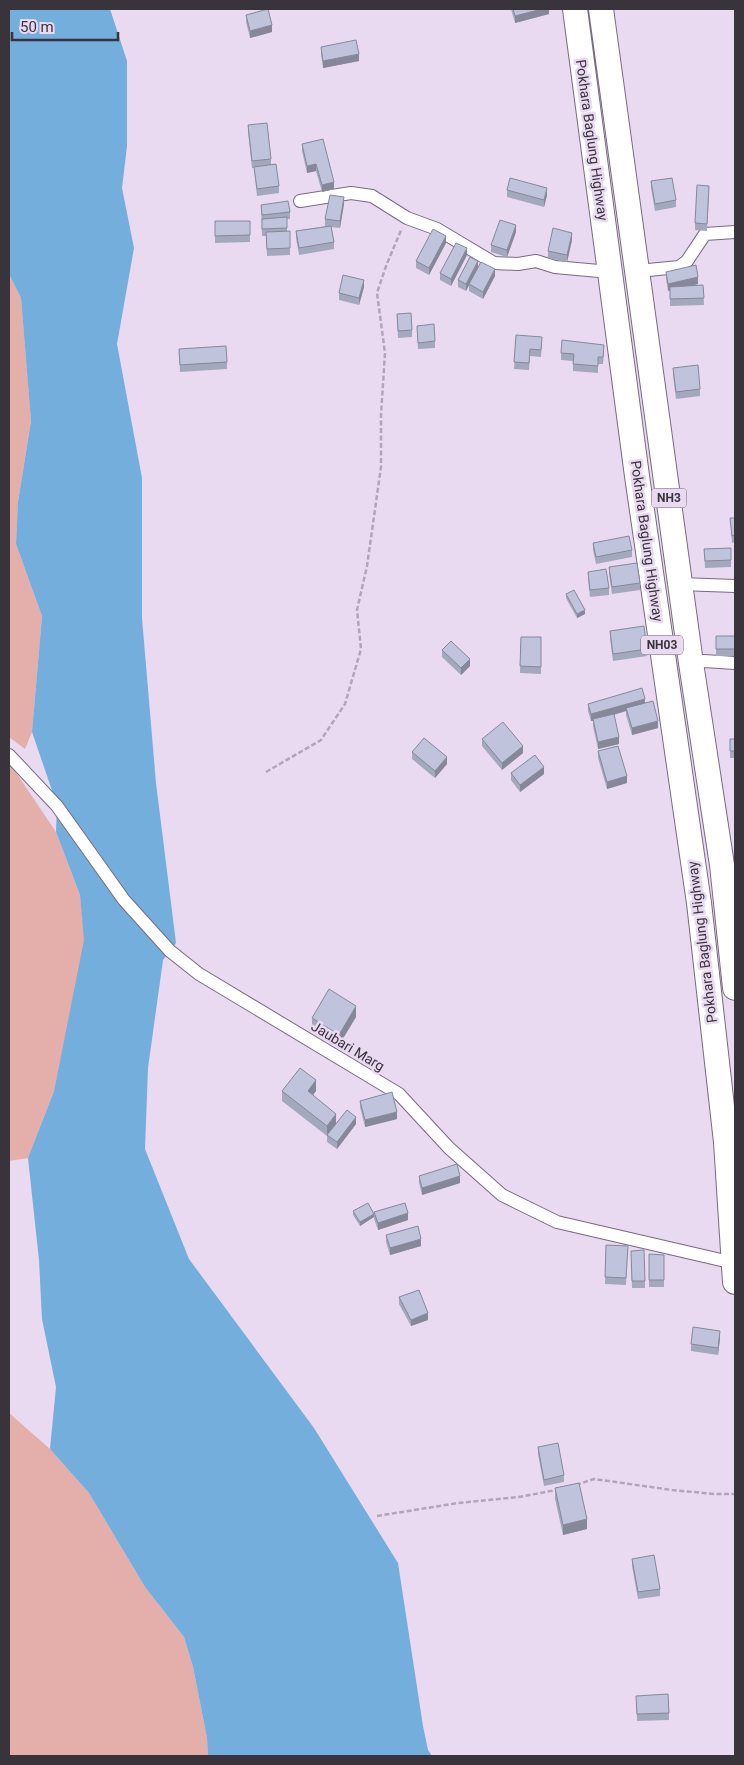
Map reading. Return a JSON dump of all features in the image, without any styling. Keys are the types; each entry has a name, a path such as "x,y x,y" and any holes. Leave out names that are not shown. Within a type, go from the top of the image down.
{"highway":[{"name":"Pokhara Baglung Highway","path":"575,9 636,466 699,903 726,1142 735,1273"},
{"name":"Pokhara Baglung Highway","path":"601,9 691,663 722,865 735,988"}],"street":[{"path":"300,201 351,193 372,196 407,218 437,229 494,263 518,264 536,261 555,266 610,272"},
{"path":"638,271 679,267 687,261 705,234 735,232"},
{"path":"680,584 735,586"},
{"path":"691,663 735,663"},
{"name":"Jaubari Marg","path":"9,754 57,806 124,900 170,950 199,974 399,1094 448,1148 502,1195 558,1222 735,1273"}],"path":[{"path":"266,772 321,740 346,704 361,649 357,610 367,566 381,468 381,415 385,353 377,293 386,266 407,218"},
{"path":"572,1486 594,1479 672,1490 735,1494"},
{"path":"377,1516 458,1503 519,1497 564,1488"}],"shaded area":[{"path":"9,274 21,298 31,420 18,502 16,544 42,616 32,732 25,749 9,737"},
{"path":"9,765 13,768 56,832 80,895 85,940 54,1091 28,1158 9,1161"},
{"path":"9,1413 50,1449 89,1493 145,1587 184,1637 193,1667 207,1738 208,1756 9,1756"}],"water":[{"path":"9,9 110,9 127,61 127,146 122,188 134,248 117,344 142,478 142,618 156,783 176,943 163,960 148,1068 145,1149 189,1259 314,1428 398,1563 423,1726 428,1750 432,1756 208,1756 207,1738 193,1667 184,1637 145,1587 89,1493 50,1449 56,1387 42,1319 39,1260 28,1158 54,1091 84,940 80,895 56,832 57,805 32,732 42,616 16,544 18,502 31,421 21,298 9,274"}],"building":[{"path":"268,9 272,25 250,31 246,15"},
{"path":"513,9 542,9 515,16"},
{"path":"356,40 359,54 323,61 321,47"},
{"path":"267,123 271,159 252,161 248,125"},
{"path":"323,139 334,182 322,185 316,164 307,166 302,144"},
{"path":"276,164 279,186 257,189 254,167"},
{"path":"510,178 547,188 544,200 507,190"},
{"path":"672,178 676,200 655,204 651,181"},
{"path":"697,185 709,186 707,224 695,223"},
{"path":"330,195 344,197 340,221 325,219"},
{"path":"288,201 290,212 262,215 261,205"},
{"path":"287,217 287,228 262,229 262,219"},
{"path":"500,220 516,225 507,250 491,245"},
{"path":"215,221 250,221 250,235 215,236"},
{"path":"331,226 334,242 299,248 296,231"},
{"path":"553,228 572,233 567,255 548,251"},
{"path":"433,229 446,236 429,268 416,261"},
{"path":"290,231 290,248 267,249 266,232"},
{"path":"456,243 467,248 451,279 440,273"},
{"path":"470,257 478,261 466,284 458,280"},
{"path":"481,262 495,269 483,292 469,284"},
{"path":"696,265 698,277 668,284 666,272"},
{"path":"343,275 364,280 359,298 339,293"},
{"path":"703,285 704,298 670,299 670,287"},
{"path":"411,313 412,330 398,331 397,314"},
{"path":"434,324 435,341 418,343 417,326"},
{"path":"516,335 542,337 541,350 530,349 529,363 514,362"},
{"path":"562,340 604,345 603,357 598,357 598,366 573,364 574,354 561,353"},
{"path":"226,346 227,362 180,365 179,349"},
{"path":"698,365 700,389 676,392 673,368"},
{"path":"730,518 735,518 735,535 732,536"},
{"path":"629,536 632,550 596,557 593,543"},
{"path":"731,548 731,560 705,561 704,549"},
{"path":"637,563 640,583 612,587 609,567"},
{"path":"606,569 609,588 590,590 588,572"},
{"path":"574,590 585,610 577,614 566,594"},
{"path":"644,626 647,649 613,654 610,631"},
{"path":"716,636 735,636 735,649 716,649"},
{"path":"521,637 541,637 541,667 520,666"},
{"path":"451,641 470,659 461,668 442,650"},
{"path":"642,688 645,699 591,714 588,704"},
{"path":"653,701 658,721 632,728 626,708"},
{"path":"614,714 619,737 598,742 593,719"},
{"path":"503,722 523,746 502,763 482,739"},
{"path":"424,738 447,757 435,771 412,752"},
{"path":"730,739 735,739 735,751 730,751"},
{"path":"618,746 627,776 607,782 598,751"},
{"path":"535,755 544,767 520,785 511,773"},
{"path":"329,989 356,1006 339,1035 312,1018"},
{"path":"300,1068 316,1080 308,1091 336,1114 327,1126 282,1091"},
{"path":"392,1092 397,1112 365,1120 360,1101"},
{"path":"347,1110 356,1117 337,1142 327,1135"},
{"path":"457,1164 460,1176 422,1188 419,1176"},
{"path":"368,1203 374,1214 360,1222 353,1211"},
{"path":"405,1203 408,1213 378,1223 374,1212"},
{"path":"418,1226 421,1239 390,1248 386,1235"},
{"path":"606,1245 628,1246 626,1278 605,1277"},
{"path":"644,1250 645,1281 632,1281 631,1251"},
{"path":"649,1254 664,1255 664,1280 649,1280"},
{"path":"419,1290 428,1313 411,1320 399,1297"},
{"path":"693,1327 720,1331 718,1348 691,1344"},
{"path":"558,1443 564,1475 544,1480 538,1447"},
{"path":"579,1483 587,1519 563,1525 555,1488"},
{"path":"654,1555 660,1589 638,1592 632,1559"},
{"path":"668,1694 669,1713 637,1714 636,1696"}]}
